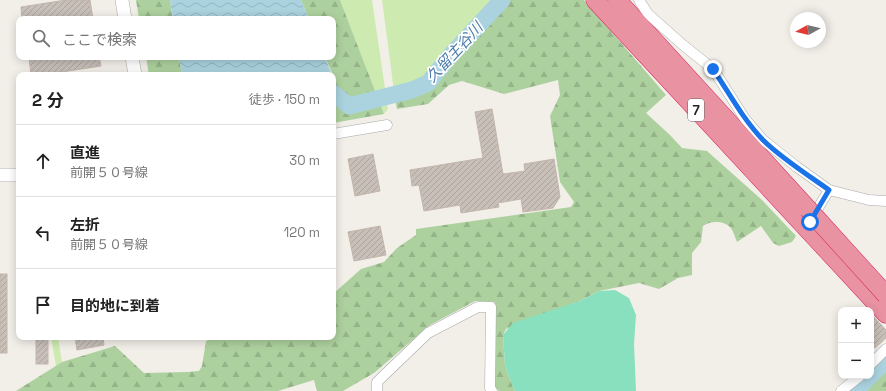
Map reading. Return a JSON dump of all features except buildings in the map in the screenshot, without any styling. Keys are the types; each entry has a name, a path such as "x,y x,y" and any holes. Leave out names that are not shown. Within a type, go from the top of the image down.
{"highway":[{"name":"7","path":"595,0 803,214 886,295"},
{"name":"7","path":"617,0 803,214 886,314"}],"street":[{"path":"122,0 125,16"},
{"path":"639,0 648,14 713,69 745,119 763,140 829,190 869,200 886,201"},
{"path":"132,60 134,72"},
{"path":"336,134 387,125"},
{"path":"0,175 16,175"},
{"path":"829,190 810,222 886,302"},
{"path":"377,391 377,382 428,333 478,307 491,307 490,388 492,391"},
{"path":"874,361 886,349"},
{"path":"841,391 856,379"}],"green space":[{"path":"136,0 170,0 173,16 139,16"},
{"path":"301,0 340,0 384,114 336,122 336,72 332,72 326,60 336,60 336,16 308,16"},
{"path":"340,0 372,0 388,109 384,114"},
{"path":"382,0 492,0 424,79 418,83 410,85 411,96 395,99"},
{"path":"509,0 584,0 666,95 646,113 682,148 707,151 762,200 796,236 792,242 779,246 773,243 761,226 737,242 730,227 720,222 709,223 703,226 701,242 692,253 692,275 678,278 659,289 639,283 599,291 580,301 506,329 503,335 505,366 515,391 499,391 495,388 495,302 475,301 430,325 374,373 343,391 317,391 314,380 278,391 16,391 62,362 115,346 144,373 187,372 199,371 202,366 206,341 208,340 336,340 336,291 361,269 384,262 397,248 416,235 416,229 571,207 574,202 560,182 550,116 560,95 558,80 504,94 462,81 449,85 428,104 397,109 395,99 413,96 430,87"},
{"path":"146,60 180,60 182,72 148,72"},
{"path":"615,290 629,298 636,315 634,344 636,391 515,391 505,366 503,335 513,323 580,301 599,291"},
{"path":"52,340 58,340 62,362 56,366"},
{"path":"886,364 886,391 846,391 864,379 874,379 874,372"}],"water":[{"path":"170,0 301,0 308,16 173,16"},
{"path":"180,60 326,60 331,72 182,72"}],"waterway":[{"name":"久留主谷川","path":"336,95 349,106 412,90 428,83 450,56 502,0"},
{"path":"874,372 886,360"},
{"path":"855,391 867,379"}],"route":[{"path":"713,69 745,119 763,140 829,190 810,222"}]}
